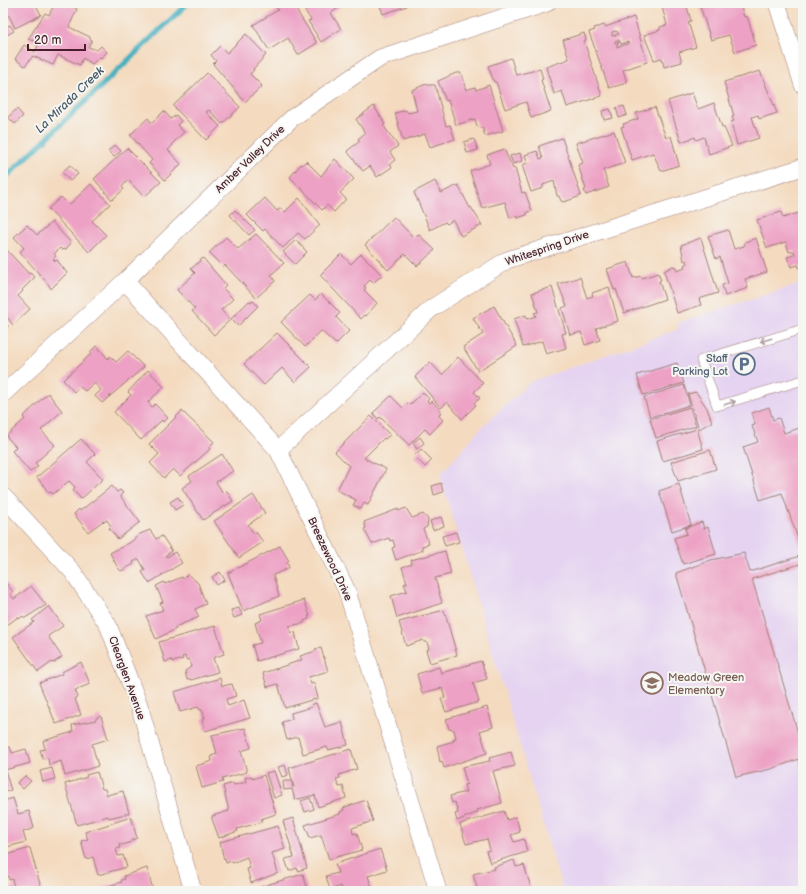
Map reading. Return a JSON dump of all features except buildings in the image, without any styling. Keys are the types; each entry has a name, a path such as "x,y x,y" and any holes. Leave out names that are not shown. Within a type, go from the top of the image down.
{"street":[{"name":"Amber Valley Drive","path":"3,394 125,281 292,118 380,58 547,3"},
{"path":"777,3 803,85"},
{"name":"Whitespring Drive","path":"278,450 432,308 507,260 803,167"},
{"name":"Breezewood Drive","path":"125,281 278,450 347,591 438,891"},
{"name":"Clearglen Avenue","path":"3,496 73,572 108,625 139,705 193,891"}],"lane":[{"path":"803,329 701,360 717,406 803,380"}],"shaded area":[{"name":"Meadow Green Elementary","path":"803,283 803,891 563,891 440,475 482,427 530,382 679,329 677,323"}],"waterway":[{"name":"La Mirada Creek","path":"3,180 188,3"}],"place":[{"name":"Staff Parking Lot","path":"744,364"},
{"name":"Meadow Green Elementary","path":"652,683"}]}
